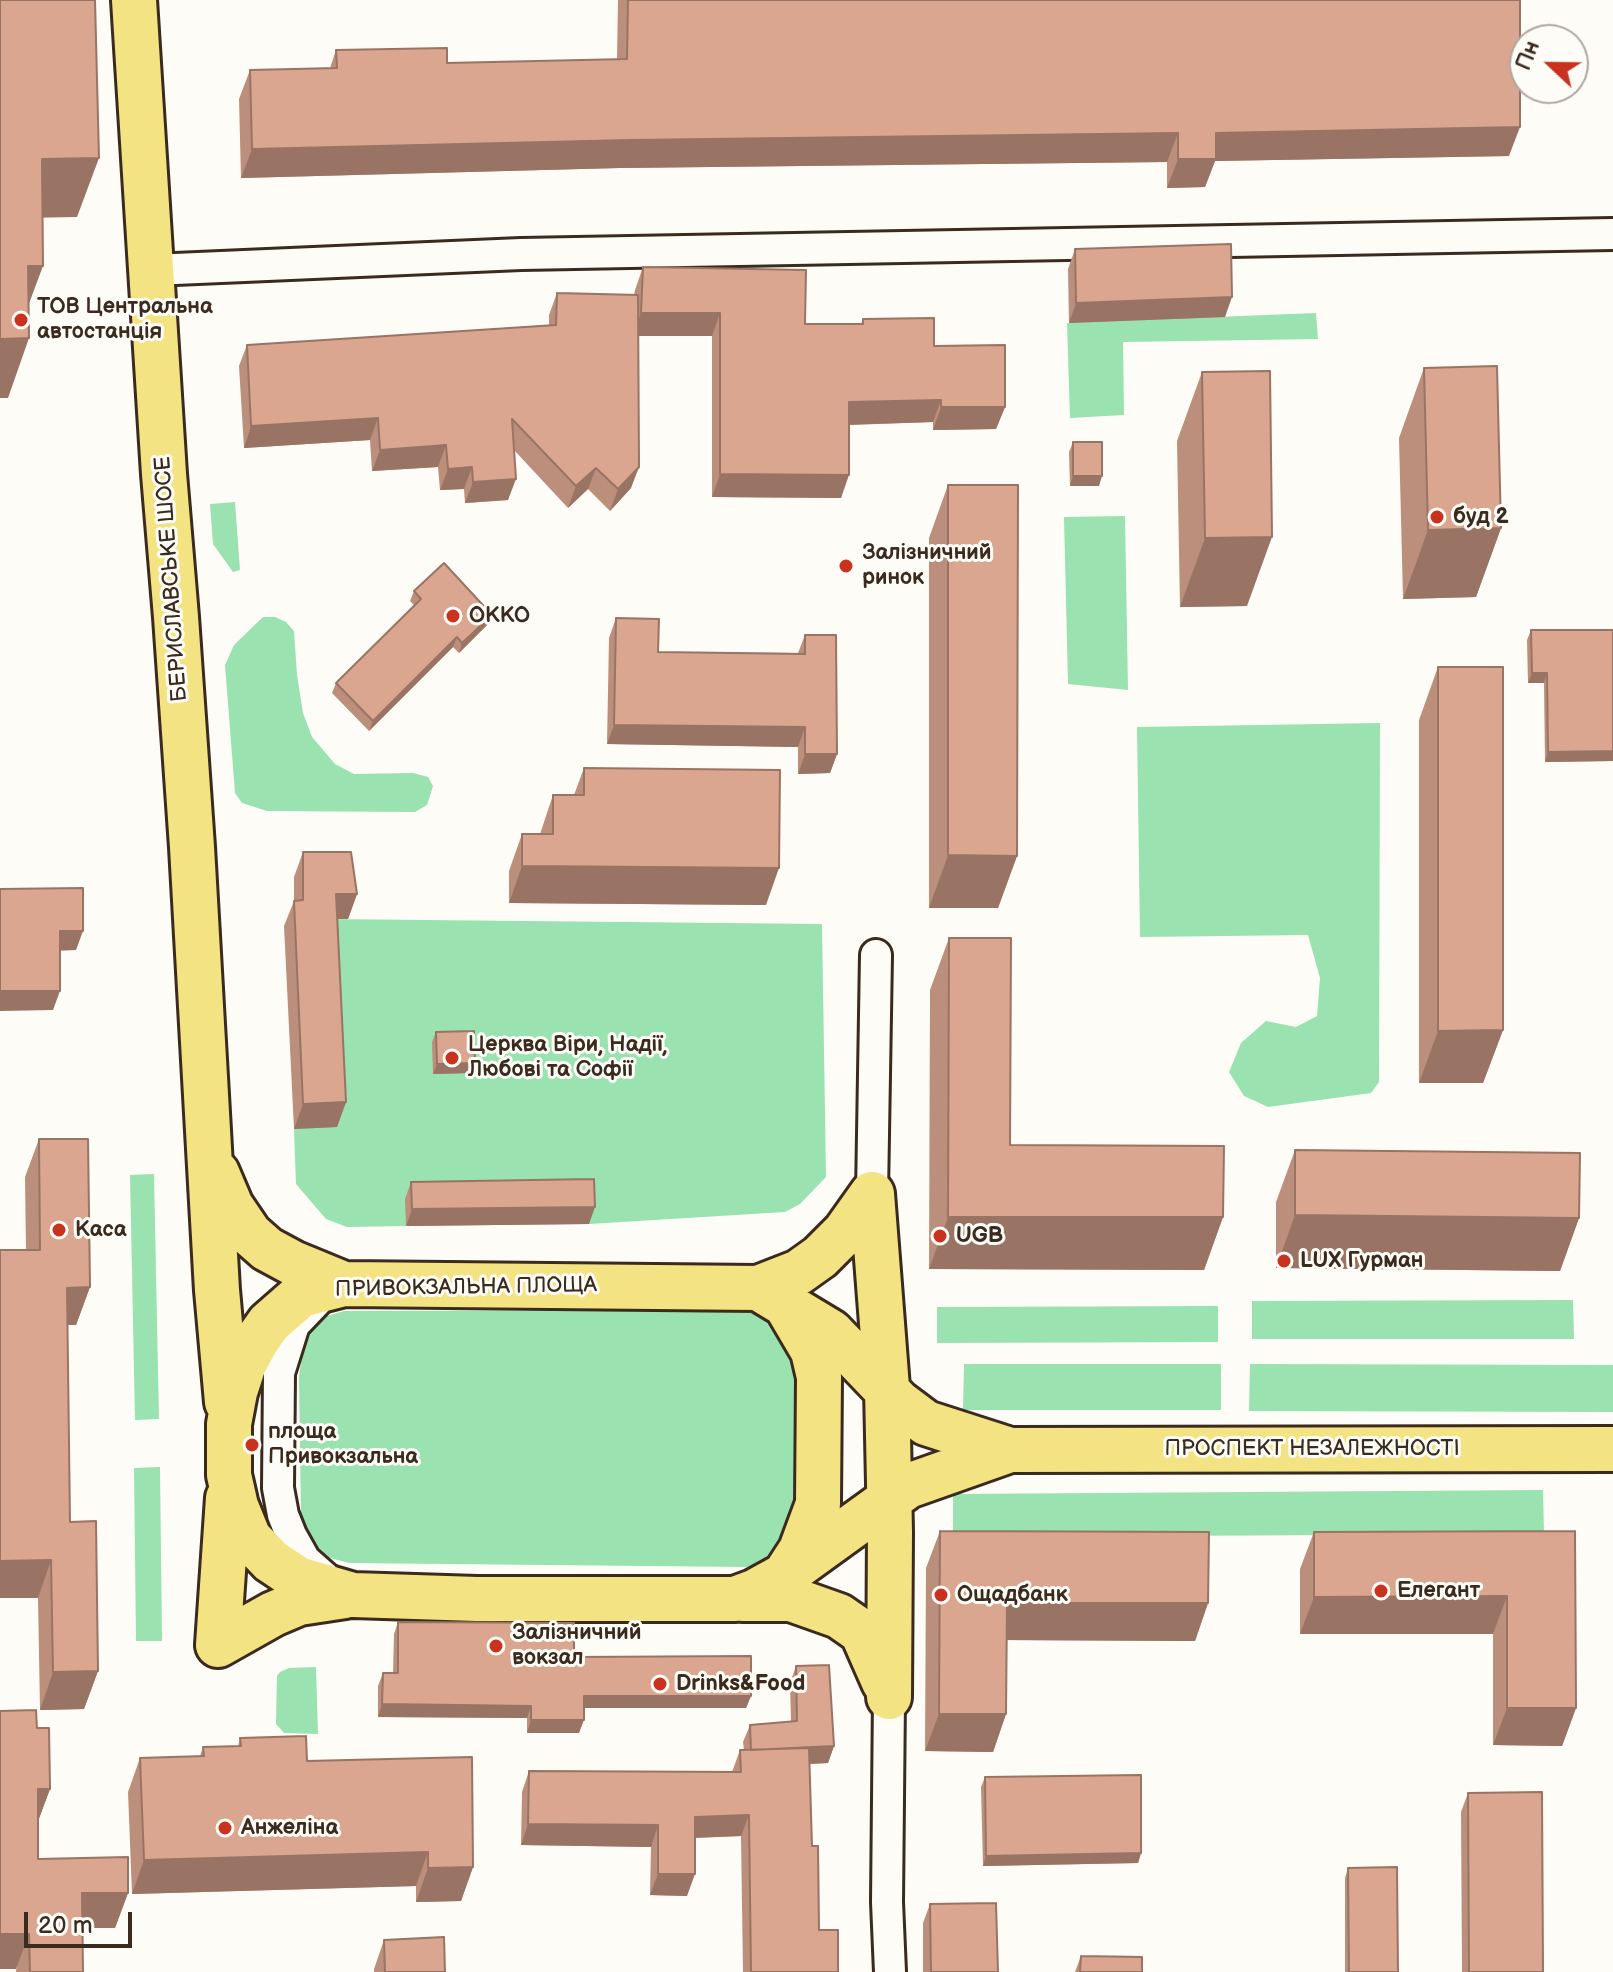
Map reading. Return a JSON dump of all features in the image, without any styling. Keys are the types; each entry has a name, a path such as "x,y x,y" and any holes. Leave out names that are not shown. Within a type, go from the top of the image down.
{"main road":[{"name":"БЕРИСЛАВСЬКЕ ШОСЕ","path":"134,0 211,1157 217,1290 229,1424"},
{"name":"БЕРИСЛАВСЬКЕ ШОСЕ","path":"211,1157 231,1206 250,1234 267,1249 293,1263 344,1284"},
{"path":"794,1568 818,1504 819,1377 813,1351 772,1296 845,1232 872,1194"},
{"path":"872,1194 887,1388 889,1697"},
{"name":"ПРИВОКЗАЛЬНА ПЛОЩА","path":"772,1296 344,1284 301,1295 269,1323 244,1364 229,1424 229,1475 236,1506 249,1538 271,1561 298,1579 353,1595 477,1599 735,1599 754,1592 794,1568"},
{"name":"ПРОСПЕКТ НЕЗАЛЕЖНОСТІ","path":"772,1296 831,1332 898,1402 926,1423 1010,1450 1613,1449"},
{"name":"ПРОСПЕКТ НЕЗАЛЕЖНОСТІ","path":"794,1568 889,1499 924,1479 1010,1450"},
{"path":"229,1475 218,1645 299,1603 353,1595"},
{"path":"735,1599 791,1599 839,1616 862,1632 875,1657 889,1697"}],"street":[{"path":"152,270 521,254 1613,234"},
{"path":"872,1194 876,955"},
{"path":"344,1284 324,1295 307,1310 294,1325 285,1349 279,1373 278,1488 283,1515 305,1560 326,1579 353,1595"},
{"path":"889,1697 887,1902 890,1972"}],"green space":[{"path":"1316,313 1318,339 1123,342 1124,415 1070,418 1067,323"},
{"path":"235,502 240,570 233,572 213,544 210,504"},
{"path":"1125,516 1128,690 1068,684 1064,517"},
{"path":"263,617 275,617 286,622 294,631 303,713 312,737 335,764 354,774 413,773 428,777 433,786 427,805 415,812 267,811 242,803 235,793 225,665 234,645"},
{"path":"1380,723 1379,1082 1371,1093 1268,1107 1244,1096 1229,1072 1241,1043 1266,1021 1296,1027 1317,1016 1320,978 1308,935 1140,937 1137,727"},
{"path":"327,919 822,924 826,1177 800,1204 785,1212 589,1224 588,1197 406,1199 406,1226 347,1227 326,1219 296,1184 294,1129 337,1126"},
{"path":"154,1174 159,1419 135,1420 130,1175"},
{"path":"1573,1300 1574,1339 1252,1339 1252,1301"},
{"path":"1218,1306 1218,1342 937,1343 937,1307"},
{"path":"747,1310 768,1317 801,1368 801,1505 782,1546 767,1560 747,1567 349,1563 330,1558 317,1549 308,1536 301,1517 299,1377 302,1354 310,1333 324,1317 344,1311"},
{"path":"964,1364 1221,1364 1221,1410 963,1410"},
{"path":"1250,1364 1613,1365 1613,1412 1249,1411"},
{"path":"160,1467 162,1641 136,1641 134,1468"},
{"path":"1543,1490 1544,1534 953,1537 953,1494"},
{"path":"316,1667 318,1734 284,1733 276,1724 277,1676 289,1668"}],"building":[{"path":"0,0 95,0 99,158 42,159 43,266 28,266 29,338 0,339"},
{"path":"628,0 1520,0 1520,24 1509,24 1509,104 1520,104 1520,127 1216,133 1216,159 1178,159 1178,133 630,140 252,149 250,70 337,68 336,50 447,48 447,63 627,59"},
{"path":"1231,244 1232,297 1076,303 1075,249"},
{"path":"643,267 806,270 805,324 863,324 863,319 934,318 934,346 1005,345 1005,407 941,407 941,400 849,402 849,475 720,474 720,313 641,313"},
{"path":"557,293 638,295 639,467 618,489 596,468 576,486 512,419 516,479 473,482 472,467 448,469 446,445 380,450 378,418 251,426 247,345 556,325"},
{"path":"1497,366 1501,528 1428,530 1424,368"},
{"path":"1270,371 1272,537 1205,538 1202,372"},
{"path":"1073,442 1102,442 1102,476 1073,476"},
{"path":"948,485 1018,485 1017,856 948,855"},
{"path":"444,563 492,615 462,643 457,637 373,721 336,683 421,599 414,591"},
{"path":"616,618 659,619 658,652 805,654 805,635 836,635 837,754 805,754 805,727 614,725"},
{"path":"1531,630 1613,630 1613,751 1548,752 1547,673 1532,673"},
{"path":"1438,667 1503,667 1503,1030 1438,1031"},
{"path":"584,768 780,770 779,868 522,866 522,834 553,834 553,795 584,795"},
{"path":"303,852 351,852 357,894 336,894 346,1102 303,1104 294,901 303,900"},
{"path":"83,888 83,931 60,931 60,991 0,991 0,889"},
{"path":"949,938 1011,938 1010,1145 1224,1146 1223,1217 948,1217"},
{"name":"Церква Віри, Надії, Любові та Софії","path":"474,1031 475,1063 437,1064 436,1032"},
{"path":"39,1139 88,1139 90,1287 67,1288 70,1522 96,1521 98,1671 53,1672 51,1560 0,1561 0,1250 40,1250"},
{"path":"1295,1150 1580,1153 1579,1218 1295,1215"},
{"path":"594,1179 595,1207 412,1209 411,1182"},
{"path":"940,1531 1209,1532 1208,1603 1007,1603 1006,1714 939,1714"},
{"path":"1575,1531 1576,1708 1507,1708 1507,1596 1314,1597 1314,1532"},
{"path":"398,1622 574,1623 574,1657 751,1656 751,1696 584,1696 584,1720 531,1720 531,1706 382,1704 383,1673 398,1673"},
{"path":"829,1665 834,1746 751,1750 750,1725 797,1721 796,1666"},
{"path":"36,1710 37,1728 49,1728 50,1789 38,1789 38,1859 128,1857 128,1893 82,1893 83,1972 30,1972 29,1934 0,1934 0,1711"},
{"path":"306,1736 307,1761 472,1757 473,1867 428,1868 428,1852 144,1860 140,1758 204,1756 203,1747 241,1746 240,1738"},
{"path":"809,1748 812,1846 818,1846 819,1930 838,1930 838,1972 751,1972 749,1815 695,1817 695,1874 658,1874 658,1825 528,1824 529,1771 741,1772 740,1750"},
{"path":"1141,1775 1141,1853 986,1856 985,1777"},
{"path":"1542,1792 1543,1972 1469,1972 1468,1793"},
{"path":"1397,1867 1398,1972 1349,1972 1348,1868"},
{"path":"996,1903 998,1972 931,1972 930,1904"},
{"path":"444,1937 445,1972 385,1972 384,1940"},
{"path":"1081,1956 1142,1957 1142,1972 1080,1972"}],"place":[{"name":"ТОВ Центральна автостанція","path":"21,320"},
{"name":"буд 2","path":"1437,517"},
{"name":"Залізничний ринок","path":"846,566"},
{"name":"ОККО","path":"453,616"},
{"name":"Церква Віри, Надії, Любові та Софії","path":"452,1058"},
{"name":"Каса","path":"59,1230"},
{"name":"UGB","path":"940,1236"},
{"name":"LUX Гурман","path":"1284,1261"},
{"name":"площа Привокзальна","path":"252,1445"},
{"name":"Елегант","path":"1381,1591"},
{"name":"Ощадбанк","path":"941,1595"},
{"name":"Залізничний вокзал","path":"496,1646"},
{"name":"Drinks&Food","path":"660,1684"},
{"name":"Анжеліна","path":"225,1828"}]}
